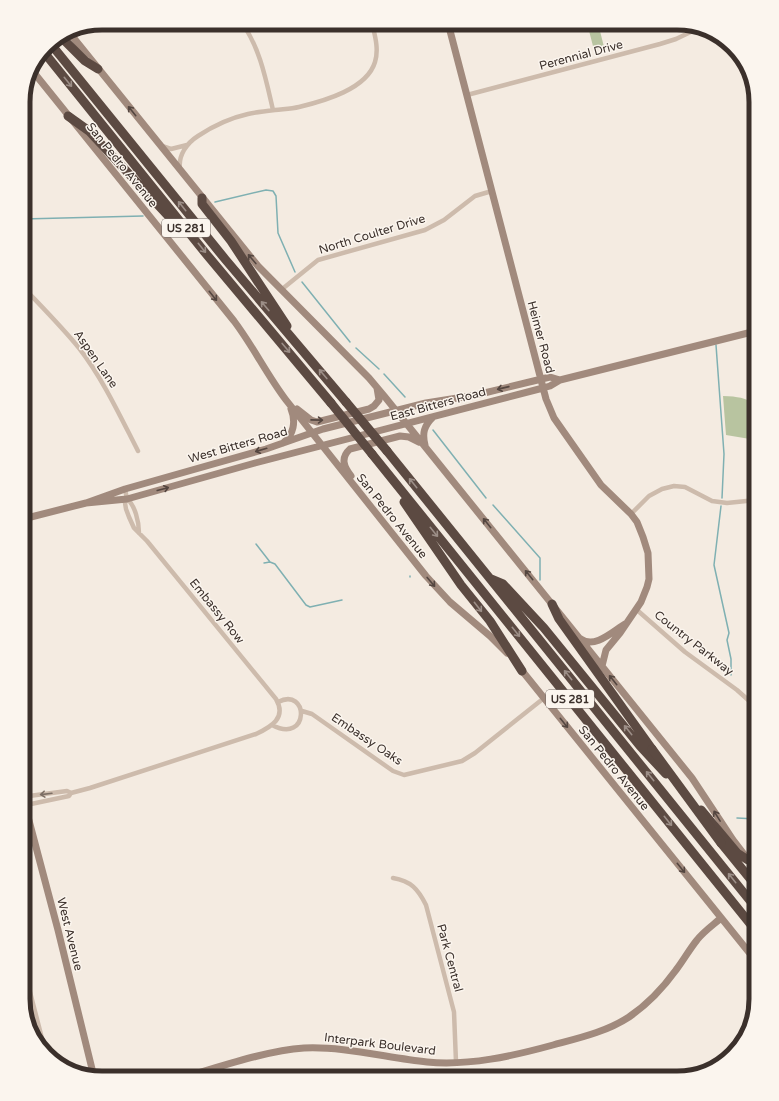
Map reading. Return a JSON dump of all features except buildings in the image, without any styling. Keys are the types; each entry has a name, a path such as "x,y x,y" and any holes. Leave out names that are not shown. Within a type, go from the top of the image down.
{"highway":[{"path":"65,41 85,61 98,69"},
{"name":"US 281","path":"55,48 225,260 387,451 749,899"},
{"name":"US 281","path":"47,56 190,234 384,468 749,922"},
{"path":"68,116 90,131 172,220 190,234"},
{"path":"202,198 202,204 237,250 280,314 299,346"},
{"path":"384,468 411,513 458,580 490,621 522,670"},
{"path":"490,578 503,584 539,622 648,754 708,818 737,853 748,860"},
{"path":"552,604 559,619 652,749 721,843 749,877"}],"main road":[{"name":"Heimer Road","path":"450,30 546,399 554,418 601,485 631,514 644,536 649,560 647,587 637,610 625,624 620,634 606,650 602,666"},
{"path":"72,36 258,266 377,388 426,447 692,778 730,837 748,860"},
{"name":"San Pedro Avenue","path":"35,75 237,325 286,400 439,591 456,608 497,642 522,670 749,952"},
{"name":"East Bitters Road","path":"321,445 543,388 560,380 749,333"},
{"name":"East Bitters Road","path":"396,411 426,403 476,395 550,377 560,380"},
{"path":"286,400 311,420 321,421 372,408 379,400 377,388"},
{"path":"280,444 288,438 293,425 292,413 286,400"},
{"name":"West Bitters Road","path":"30,517 86,503 125,489 280,444 323,429 396,411"},
{"path":"426,447 424,431 426,425 433,417"},
{"path":"354,486 353,478 343,462 345,455 350,449 402,436 413,438 426,447"},
{"name":"West Bitters Road","path":"86,503 127,499 321,445"},
{"name":"Heimer Road","path":"580,638 588,642 596,642 625,624"},
{"name":"West Avenue","path":"30,822 92,1070"},
{"name":"Interpark Boulevard","path":"205,1071 266,1054 305,1048 343,1050 397,1059 430,1062 486,1060 520,1054 597,1033 613,1026 642,1008 655,996 667,983 697,940 721,918"}],"street":[{"path":"246,30 259,55 273,110"},
{"path":"160,145 171,149 187,145 208,130 233,118 320,102 360,83 372,69 377,56 374,30"},
{"name":"Perennial Drive","path":"467,95 660,44 676,39 692,31"},
{"path":"180,170 180,159 187,145"},
{"name":"North Coulter Drive","path":"281,290 318,260 425,230 444,220 475,196 492,190"},
{"name":"Aspen Lane","path":"30,295 63,330 88,361 106,389 138,451"},
{"path":"631,514 649,496 662,489 674,486 685,487 712,501 727,503 749,501"},
{"name":"Embassy Row","path":"125,489 127,499 125,505 134,528 278,702"},
{"name":"Embassy Row","path":"127,499 132,502 139,527 139,533"},
{"name":"Country Parkway","path":"637,610 685,652 738,690 749,700"},
{"name":"Embassy Oaks","path":"278,702 287,699 299,704 302,711 312,714 393,771 404,775 462,761 475,754 544,698"},
{"path":"30,804 69,796 71,793 98,786 256,734 272,725 280,715 278,702"},
{"path":"272,725 286,730 292,728 297,725 302,718 302,711"},
{"path":"30,796 67,791 71,793"},
{"name":"Park Central","path":"393,878 412,884 426,906 454,1012 456,1062"},
{"path":"30,992 41,1036"}],"green space":[{"path":"589,30 600,30 604,47 594,50"},
{"path":"723,396 735,397 749,402 749,439 726,435"}],"waterway":[{"path":"215,202 266,190 273,191 276,196 278,233 295,272"},
{"path":"30,219 143,216"},
{"path":"302,282 350,342"},
{"path":"716,345 724,454 722,498"},
{"path":"356,348 379,369"},
{"path":"384,374 405,397"},
{"path":"433,430 486,498"},
{"path":"493,505 540,558 540,580"},
{"path":"721,506 714,565 729,633 727,640 731,659 731,675"},
{"path":"256,544 270,562 275,564 306,605 310,607 342,600"},
{"path":"264,563 270,562"},
{"path":"737,818 749,819"}]}
